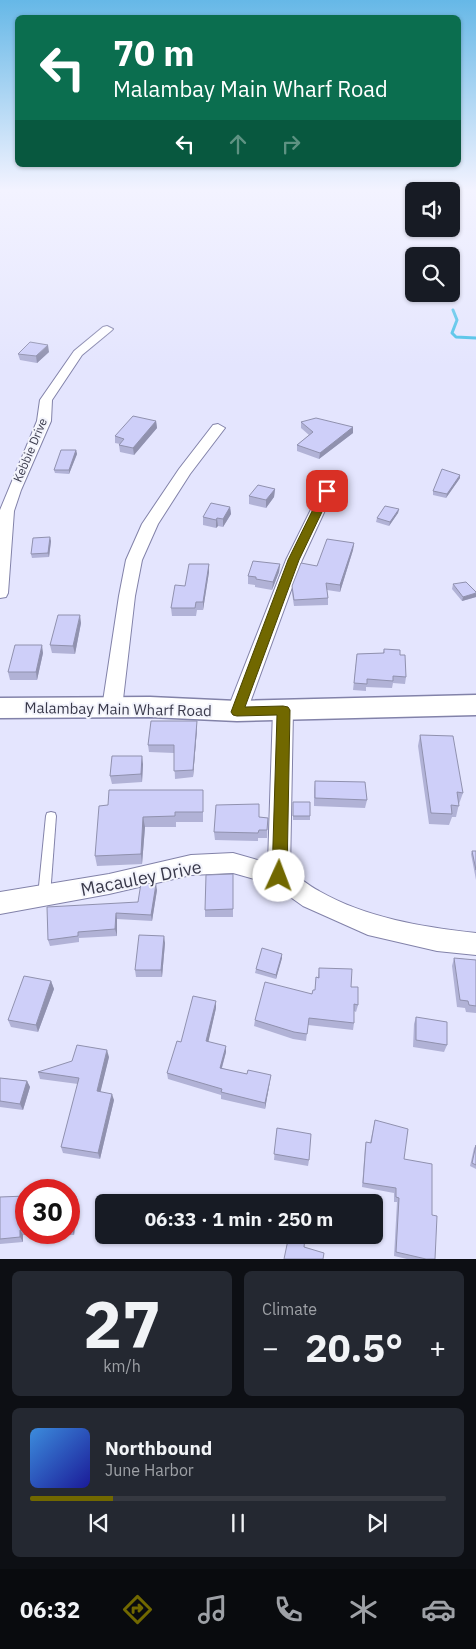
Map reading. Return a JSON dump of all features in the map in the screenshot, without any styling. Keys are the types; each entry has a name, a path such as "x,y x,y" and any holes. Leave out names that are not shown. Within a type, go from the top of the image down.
{"street":[{"name":"Kebbie Drive","path":"0,593 7,511 14,490 44,421 46,400 78,353 107,329"},
{"path":"112,708 127,596 134,560 150,524 184,472 218,428"},
{"path":"237,712 294,560 327,491"},
{"name":"Malambay Main Wharf Road","path":"0,708 150,707 237,712 476,705"},
{"path":"279,876 283,710"},
{"name":"Macauley Drive","path":"0,903 44,896 192,865 233,864 279,876 311,899 368,924 437,940 476,944"}],"lane":[{"path":"44,896 51,816"}],"building":[{"path":"30,342 48,345 36,356 18,354"},
{"path":"133,416 156,421 133,448 119,445 124,439 115,436"},
{"path":"316,418 353,427 320,453 297,445 313,432 301,422"},
{"path":"61,450 76,450 69,470 54,470"},
{"path":"442,469 460,475 447,494 433,491"},
{"path":"258,485 275,489 266,500 249,496"},
{"path":"211,503 230,507 223,519 217,518 216,520 203,517"},
{"path":"385,506 399,509 390,522 377,518"},
{"path":"50,537 48,553 31,554 33,538"},
{"path":"327,539 354,543 340,585 326,583 328,598 294,600 292,586 301,563 317,566"},
{"path":"253,561 280,564 273,582 248,576"},
{"path":"189,564 209,564 203,602 196,602 195,608 171,608 175,585 185,586"},
{"path":"466,582 476,593 463,597 453,584"},
{"path":"58,615 80,615 73,646 50,645"},
{"path":"15,645 42,645 36,672 8,672"},
{"path":"384,649 400,650 400,655 405,655 406,677 393,676 393,681 367,679 367,684 354,683 357,654 384,653"},
{"path":"151,721 197,721 193,770 174,771 174,745 148,745"},
{"path":"420,735 453,736 463,793 457,792 459,806 451,805 452,814 431,813"},
{"path":"112,756 142,756 141,774 110,776"},
{"path":"315,781 365,782 367,800 315,798"},
{"path":"109,790 203,790 203,812 175,812 175,816 143,817 141,854 95,856 99,806 108,805"},
{"path":"293,802 310,802 310,816 293,816"},
{"path":"259,804 259,817 268,818 267,830 259,830 258,833 214,832 216,805"},
{"path":"472,851 476,851 476,870"},
{"path":"233,874 233,909 205,910 206,875"},
{"path":"141,883 156,884 151,915 116,913 115,929 78,932 78,936 48,940 47,907 138,902"},
{"path":"139,935 164,936 161,970 135,970"},
{"path":"262,948 282,954 276,975 256,969"},
{"path":"454,958 476,960 476,1006 469,1005 468,1001 460,1000"},
{"path":"319,968 352,969 351,987 358,987 358,1005 354,1004 354,1023 309,1018 307,1034 255,1020 265,982 312,994 313,990 315,990 316,977 319,978"},
{"path":"24,976 51,981 36,1025 8,1020"},
{"path":"193,996 216,1001 206,1041 226,1046 220,1068 247,1074 248,1070 271,1075 265,1103 221,1092 222,1089 167,1073 177,1041 181,1042"},
{"path":"416,1017 447,1022 447,1045 416,1040"},
{"path":"77,1045 107,1050 97,1091 112,1094 98,1153 61,1147 79,1078 38,1072 72,1061"},
{"path":"0,1078 27,1081 20,1104 0,1101"},
{"path":"375,1120 408,1129 404,1159 432,1164 432,1215 437,1216 435,1259 426,1259 396,1252 399,1198 396,1197 396,1188 363,1183 366,1142 371,1143"},
{"path":"277,1128 311,1134 309,1160 274,1154"},
{"path":"476,1145 476,1165 472,1163"},
{"path":"15,1196 15,1238 0,1239 0,1197"},
{"path":"287,1244 304,1244 304,1247 324,1253 323,1259 284,1259"}],"waterway":[{"path":"453,310 457,320 452,333 456,337 476,338"}],"route":[{"path":"279,876 283,710 237,712 294,560 327,491"}]}
